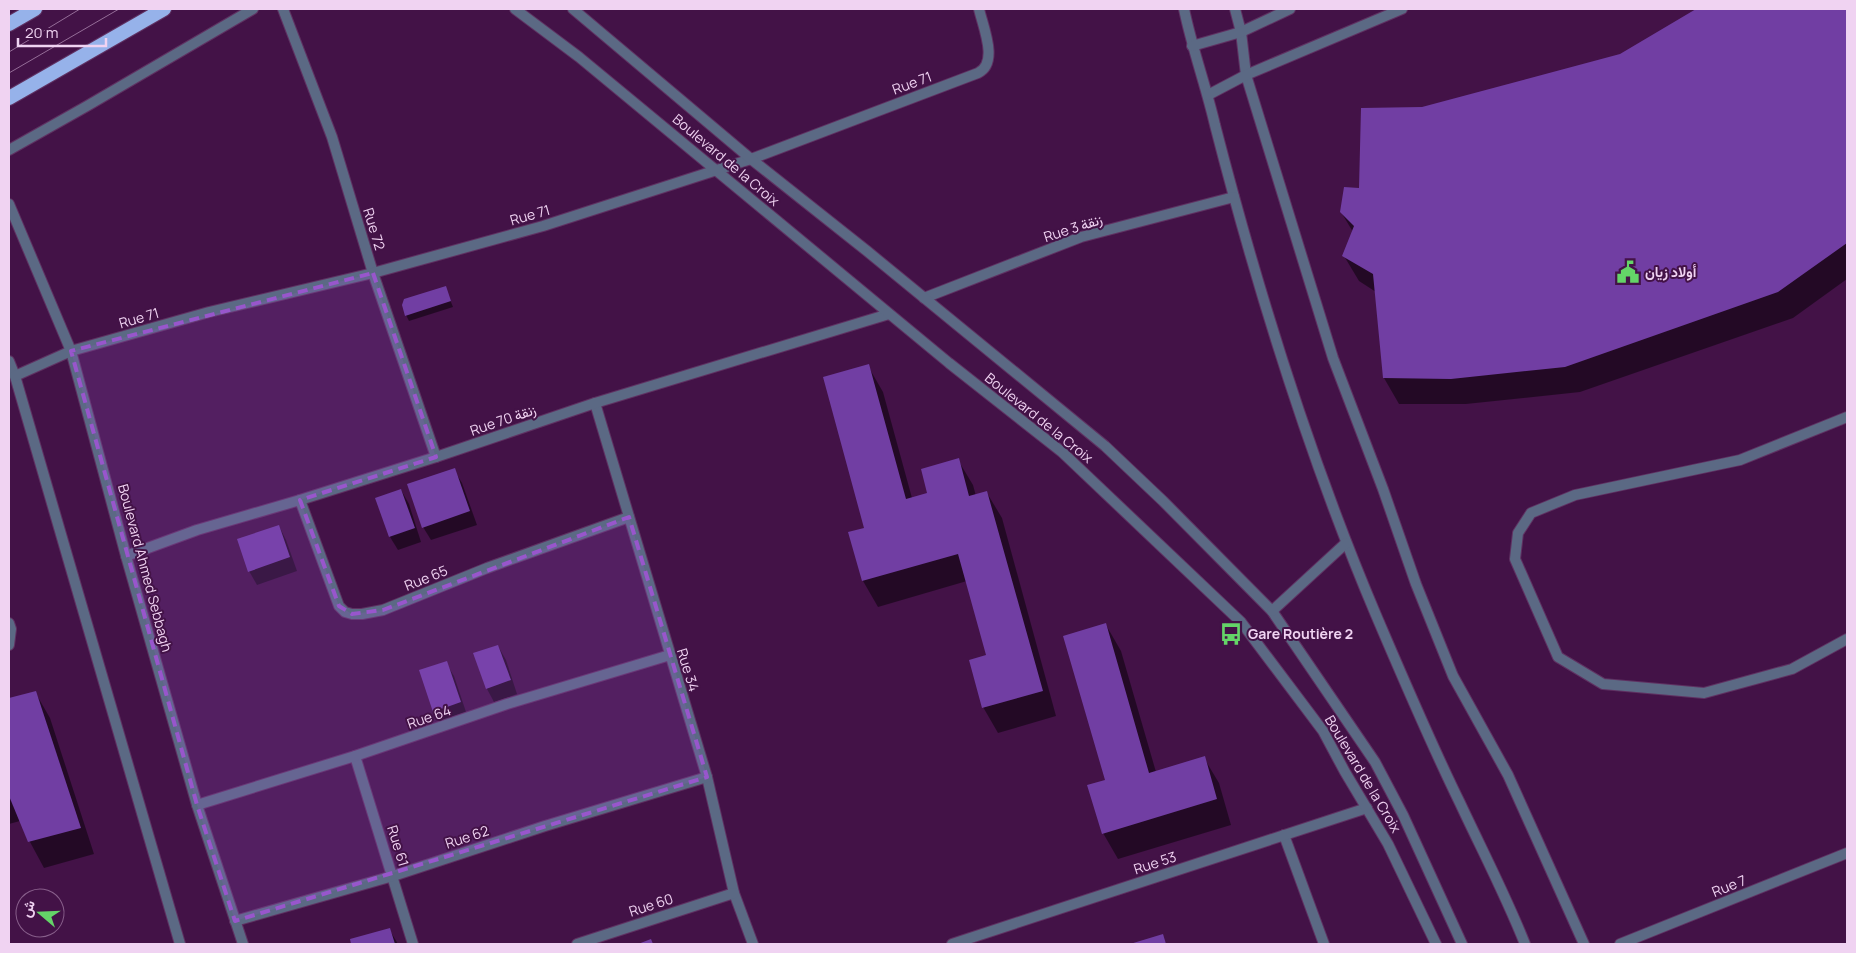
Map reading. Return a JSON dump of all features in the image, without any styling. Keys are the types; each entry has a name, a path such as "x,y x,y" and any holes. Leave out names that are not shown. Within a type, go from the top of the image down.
{"highway":[{"path":"9,24 35,9"},
{"path":"9,98 164,9"}],"street":[{"path":"9,150 253,9"},
{"name":"Rue 72","path":"283,9 332,137 373,272 436,457"},
{"name":"Boulevard de la Croix","path":"516,9 579,57 718,170 889,314 1062,452 1241,622 1323,731 1388,844 1436,944"},
{"name":"Boulevard de la Croix","path":"573,9 751,159 1105,446 1163,501 1272,611 1375,762 1403,815 1462,944"},
{"name":"Rue 71","path":"15,376 71,351 209,312 373,272 543,226 751,159 983,70 989,59 989,52 979,9"},
{"path":"1184,9 1192,46 1208,96 1234,197 1282,363 1346,543 1459,803 1492,869 1525,944"},
{"path":"1235,9 1241,32 1246,75 1333,358 1383,489 1416,584 1453,676 1508,774 1584,944"},
{"path":"1192,46 1241,32 1290,9"},
{"path":"1208,96 1246,75 1402,9"},
{"name":"Rue 3 زنقة","path":"924,298 1081,237 1234,197"},
{"name":"Boulevard Ahmed Sebbagh","path":"9,204 71,351 126,556 197,805 243,944"},
{"name":"Rue 70 زنقة","path":"126,556 197,530 436,457 595,403 889,314"},
{"path":"9,361 15,376 180,944"},
{"name":"Rue 34","path":"595,403 706,777 734,893 753,944"},
{"path":"1847,417 1740,460 1575,495 1531,513 1518,533 1515,559 1558,657 1603,684 1704,693 1792,669 1847,639"},
{"name":"Rue 65","path":"300,500 339,606 345,612 352,614 382,610 487,568 629,517"},
{"path":"1272,611 1346,543"},
{"path":"9,623 11,629 9,645"},
{"name":"Rue 64","path":"197,805 355,756 507,704 670,655"},
{"name":"Rue 61","path":"355,756 413,944"},
{"name":"Rue 62","path":"235,921 393,876 545,826 706,777"},
{"name":"Rue 53","path":"952,944 1366,808"},
{"path":"1284,835 1324,944"},
{"name":"Rue 7","path":"1620,944 1847,853"},
{"name":"Rue 60","path":"576,944 734,893"}],"highlighted area":[{"path":"373,273 436,457 300,500 339,606 352,614 383,610 629,517 707,777 235,921 197,805 71,351"}],"building":[{"path":"1696,9 1847,9 1847,243 1778,292 1565,367 1451,379 1383,378 1373,274 1342,256 1354,226 1340,212 1344,187 1359,188 1361,108 1422,107 1620,54"},
{"path":"446,286 451,301 405,316 402,305 404,299"},
{"path":"869,364 906,499 927,493 921,469 959,458 969,496 987,491 1043,691 982,708 969,660 986,655 958,554 862,581 848,532 864,528 823,377"},
{"path":"455,468 470,511 422,528 407,484"},
{"path":"401,489 415,528 389,537 375,498"},
{"path":"279,525 290,557 248,572 237,539"},
{"path":"1106,623 1149,773 1205,756 1217,799 1102,834 1087,785 1105,780 1063,636"},
{"path":"498,645 511,680 486,689 473,653"},
{"path":"447,661 461,702 433,712 419,670"},
{"path":"36,691 81,828 28,842 9,796 9,698"},
{"path":"390,928 395,944 351,944 350,939"},
{"path":"1163,934 1166,944 1130,944"},
{"path":"651,939 653,944 638,944"}],"tram line":[{"path":"9,52 80,9"},
{"path":"9,73 119,9"}],"place":[{"name":"أولاد زيان","path":"1628,272"},
{"name":"Gare Routière 2","path":"1231,634"}]}
